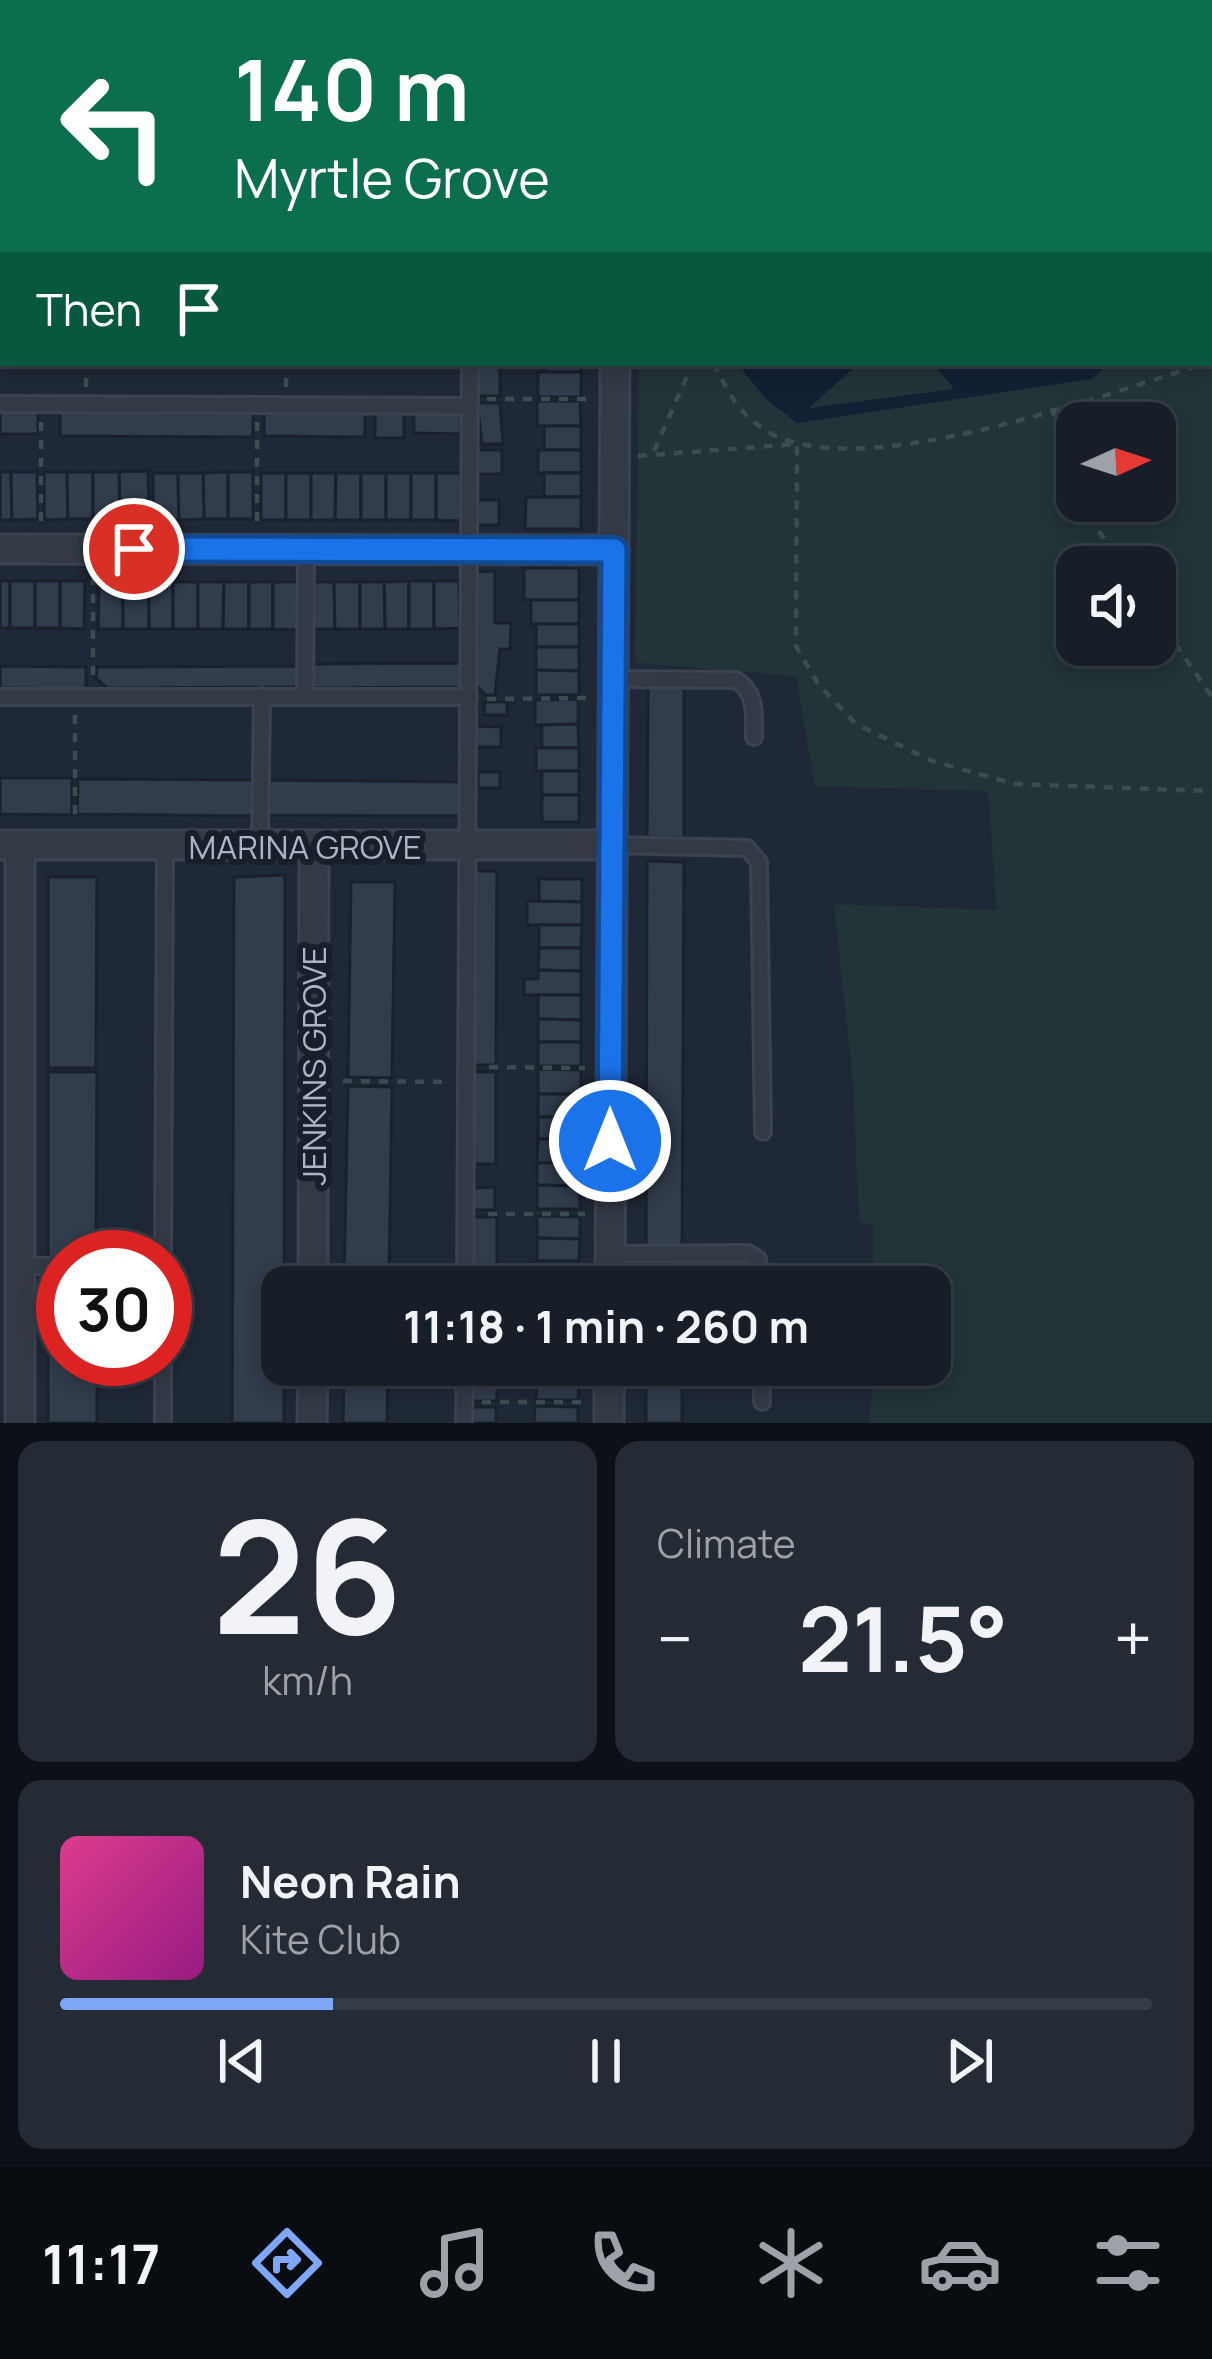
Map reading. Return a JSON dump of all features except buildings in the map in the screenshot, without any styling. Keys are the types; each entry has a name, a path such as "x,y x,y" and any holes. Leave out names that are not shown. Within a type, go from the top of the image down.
{"street":[{"path":"610,1266 615,366"},
{"path":"0,549 614,550"},
{"path":"10,845 20,1423"},
{"name":"MARINA GROVE","path":"10,845 610,845"},
{"name":"JENKINS GROVE","path":"313,1266 314,845"},
{"path":"312,1423 313,1386"}],"lane":[{"path":"465,1266 470,366"},
{"path":"0,404 470,402"},
{"path":"305,696 306,550"},
{"path":"612,688 736,680 747,686 753,701 754,736"},
{"path":"0,697 469,690"},
{"path":"260,845 262,696"},
{"path":"163,1230 165,845"},
{"path":"610,845 747,848 759,862 763,1132"},
{"path":"610,1254 748,1253 758,1259 759,1266"},
{"path":"19,1266 36,1266"},
{"path":"163,1386 163,1423"},
{"path":"464,1386 464,1423"},
{"path":"762,1386 762,1402"}],"path":[{"path":"653,453 693,366"},
{"path":"714,366 730,398 764,430 797,444"},
{"path":"614,462 653,453 797,444 845,452 903,447 1196,366"},
{"path":"470,402 615,399"},
{"path":"41,404 42,549"},
{"path":"257,405 257,550"},
{"path":"1052,408 1056,422"},
{"path":"797,444 796,646 818,684 856,724 932,760 1015,784 1212,791"},
{"path":"93,697 94,549"},
{"path":"1176,645 1212,697"},
{"path":"469,690 486,699 612,688"},
{"path":"75,697 76,845"},
{"path":"313,1081 610,1068"},
{"path":"465,1214 610,1214"},
{"path":"464,1402 609,1413"}],"green space":[{"path":"639,366 1212,366 1212,1423 869,1423 872,1386 951,1386 951,1266 873,1266 873,1225 859,1221 853,1082 834,904 997,910 988,791 815,786 796,676 635,663"}],"water":[{"path":"739,366 856,366 809,408 954,389 935,366 1106,366 1092,379 797,423 765,398"}],"route":[{"path":"134,549 614,550 610,1141"}]}
